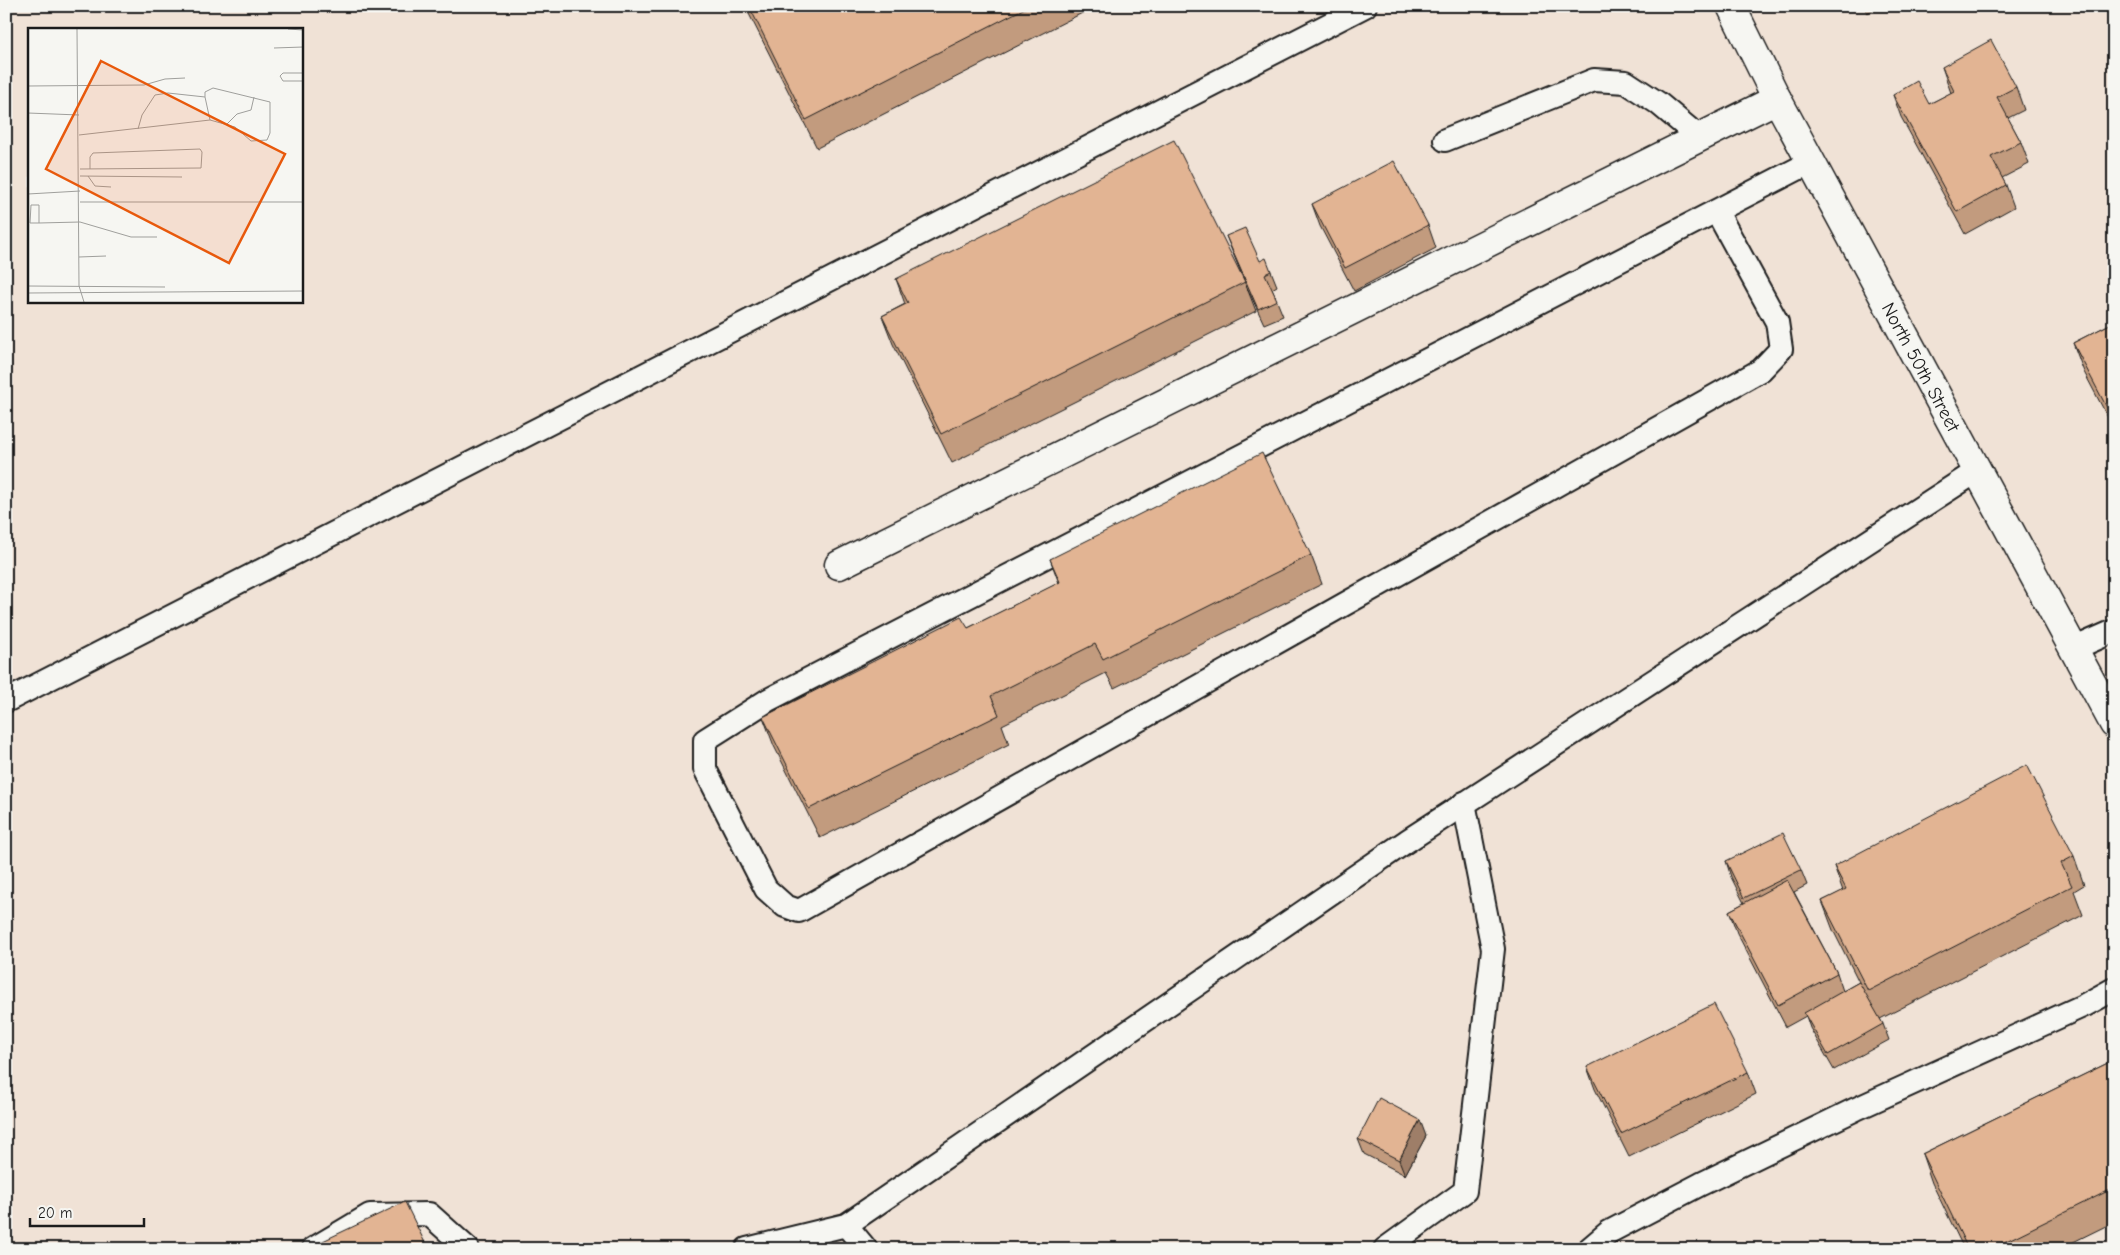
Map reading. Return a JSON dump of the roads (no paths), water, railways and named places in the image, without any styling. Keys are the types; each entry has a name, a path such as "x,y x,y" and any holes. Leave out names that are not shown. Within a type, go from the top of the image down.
{"street":[{"name":"North 50th Street","path":"1731,6 1777,99 2114,724"},
{"path":"839,565 1777,99"}],"lane":[{"path":"6,701 1365,6"},
{"path":"1445,140 1594,80 1626,82 1658,103 1700,138"},
{"path":"1717,212 1777,322 1781,349 1761,370 799,911 785,906 766,889 705,769 705,740 768,700 1811,162"},
{"path":"747,1249 846,1225 1464,803 1977,471"},
{"path":"2073,649 2114,630"},
{"path":"1385,1249 1465,1191 1493,949 1464,803"},
{"path":"1589,1249 1609,1232 1710,1180 1856,1109 2085,1005 2114,988"},
{"path":"313,1249 370,1215 429,1214 468,1249"},
{"path":"846,1225 866,1249"}]}
